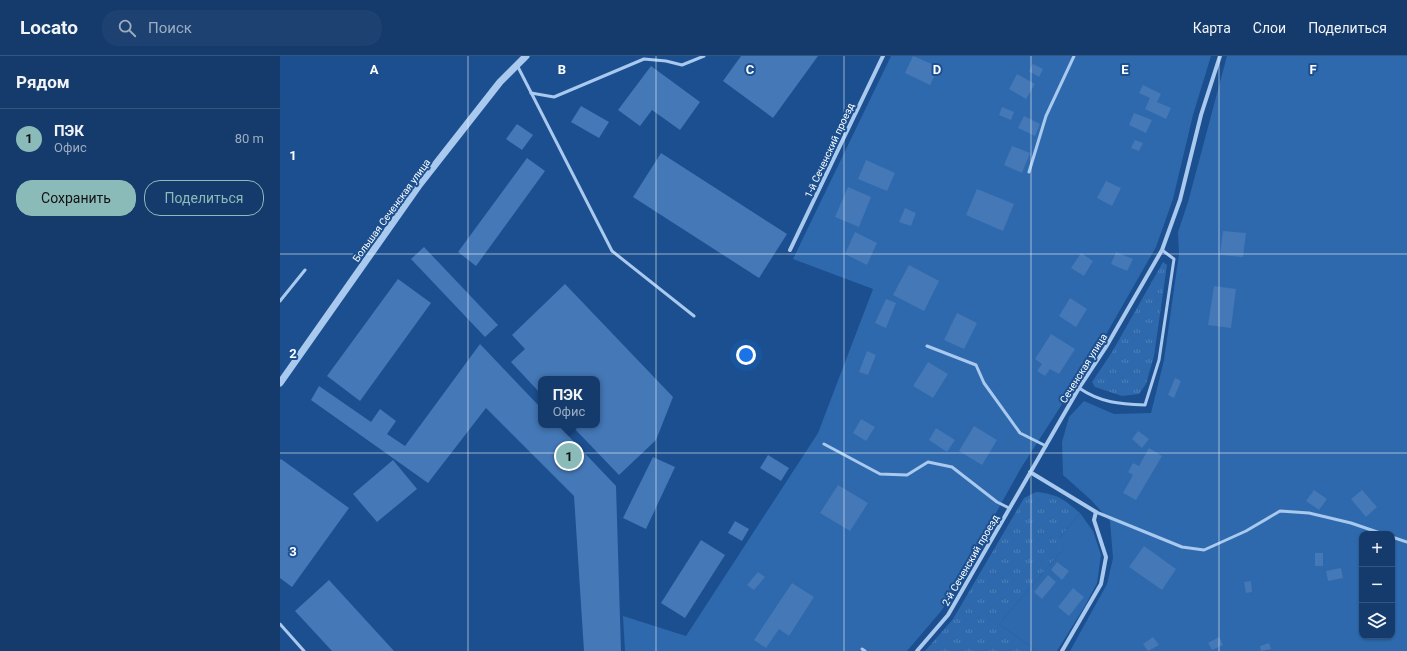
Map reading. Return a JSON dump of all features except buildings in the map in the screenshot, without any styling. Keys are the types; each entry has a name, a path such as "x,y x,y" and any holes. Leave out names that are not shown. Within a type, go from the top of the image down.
{"street":[{"name":"Большая Сеченская улица","path":"280,383 420,184 500,82 526,56"},
{"name":"1-й Сеченский проезд","path":"790,250 883,56"},
{"name":"Сеченская улица","path":"1030,472 1079,388 1106,347 1162,250 1180,200 1201,115 1220,56"},
{"name":"2-й Сеченский проезд","path":"917,651 948,615 1030,472"},
{"path":"1030,472 1096,512 1094,520 1106,557 1101,584 1062,651"}],"lane":[{"path":"531,93 554,97 644,59 666,60 682,66 704,56"},
{"path":"1029,172 1046,116 1074,56"},
{"path":"517,66 612,251 694,316"},
{"path":"1079,388 1090,395 1117,404 1145,405 1160,360 1174,259 1162,250"},
{"path":"280,301 305,270"},
{"path":"927,346 976,365 984,383 1020,433 1046,446"},
{"path":"824,444 880,474 907,475 928,462 952,467 997,502 1009,508"},
{"path":"1096,512 1182,547 1204,550 1246,531 1280,511 1309,513 1351,523 1374,531"},
{"path":"1395,538 1407,542"},
{"path":"280,624 304,651"}],"green space":[{"path":"891,56 1211,56 1193,115 1173,199 1156,247 1100,345 1021,468 942,610 907,651 625,651 623,616 686,636 818,433 873,289 793,259"},
{"path":"1227,56 1407,56 1407,651 1070,651 1107,584 1113,558 1110,521 1091,500 1063,475 1062,442 1069,417 1084,401 1114,414 1151,413 1164,360 1179,254 1178,232 1188,202"},
{"path":"1163,262 1167,265 1154,356 1146,384 1139,394 1122,396 1095,387 1092,382 1112,352"},
{"path":"1036,492 1049,494 1060,498 1080,513 1060,537 1066,546 999,624 1037,651 925,651 953,619 1024,498"},
{"path":"1080,513 1093,531 1101,555 1097,583 1085,606 1057,651 1037,651 999,624 1065,547 1060,537"}],"place":[{"name":"ПЭК","path":"569,456"}]}
